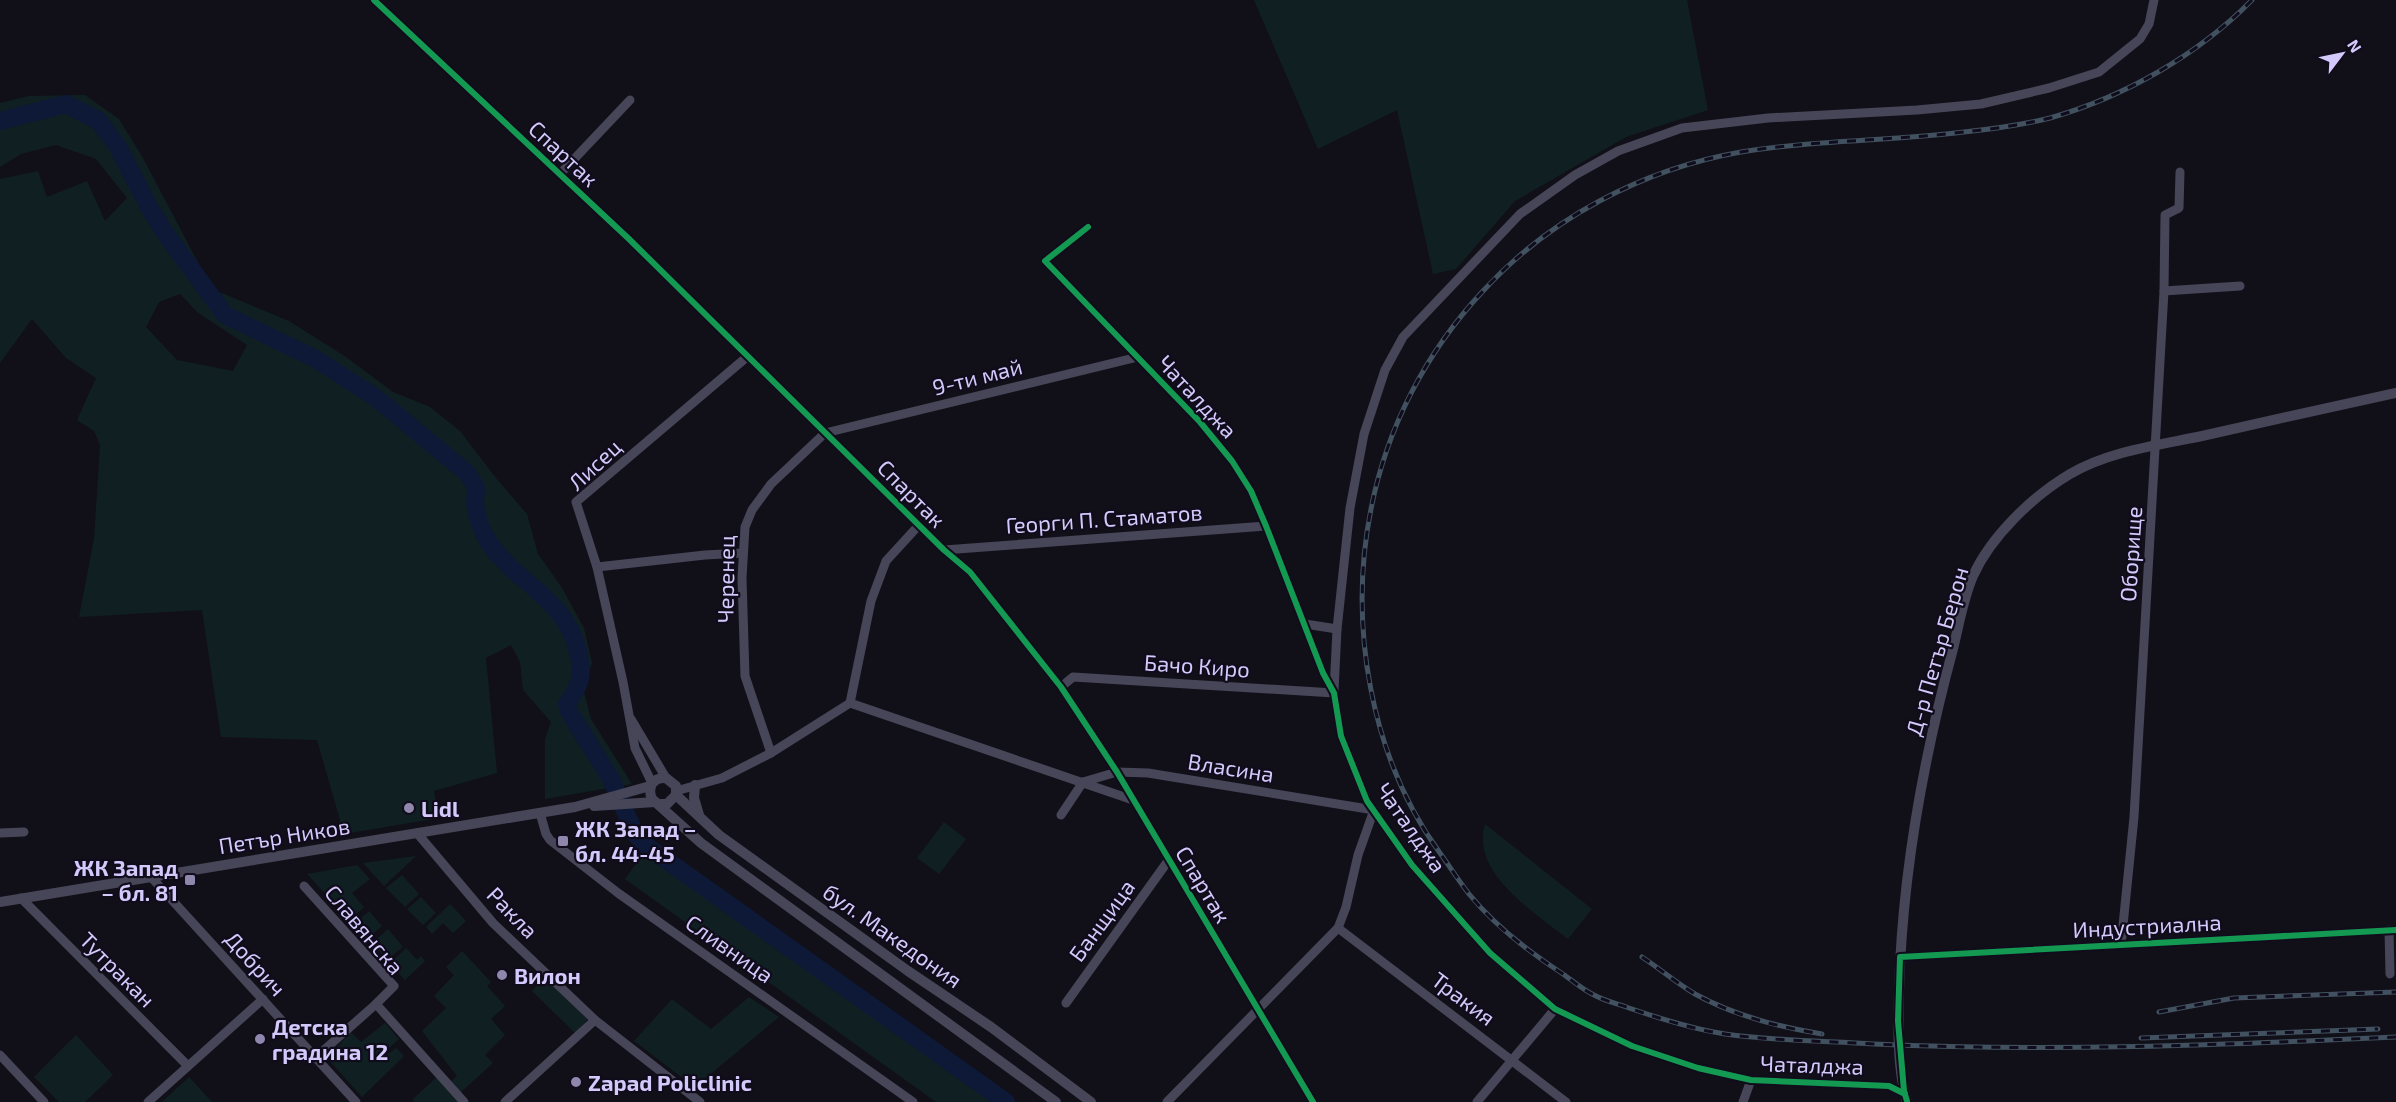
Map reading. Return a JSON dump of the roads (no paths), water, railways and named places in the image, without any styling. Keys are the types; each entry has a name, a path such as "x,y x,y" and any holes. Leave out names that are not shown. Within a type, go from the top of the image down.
{"street":[{"name":"Спартак","path":"375,0 560,174 944,550 970,572 1061,687 1117,772 1313,1102"},
{"path":"1334,693 1337,629 1350,508 1364,434 1385,370 1403,337 1520,214 1575,175 1618,151 1682,128 1768,118 1981,104 2049,88 2099,72 2140,39 2149,24 2154,0"},
{"path":"560,174 630,100"},
{"name":"Оборище","path":"2121,945 2134,817 2164,291 2165,215 2179,208 2180,172"},
{"name":"Чаталджа","path":"1089,227 1045,261 1200,422 1232,461 1251,491 1323,673 1334,693 1341,736 1367,801 1412,865 1490,953 1556,1009 1632,1046 1698,1068 1751,1080 1889,1086 1906,1098"},
{"path":"2164,291 2240,286"},
{"name":"Лисец","path":"651,785 635,748 597,567 576,502 748,356"},
{"name":"9-ти май","path":"825,433 1138,357"},
{"name":"Д-р Петър Берон","path":"1906,1098 1898,1021 1900,957 1917,808 1937,707 1973,576 1993,545 2014,519 2046,490 2072,473 2097,461 2396,393"},
{"name":"Черенец","path":"771,753 745,676 743,553 745,527 752,510 771,484 825,433"},
{"path":"609,802 667,804 676,793 722,778 771,753 850,703 871,601 886,561 919,525"},
{"name":"Георги П. Стаматов","path":"944,550 1266,526"},
{"path":"597,567 743,553"},
{"path":"1305,624 1337,629"},
{"name":"Бачо Киро","path":"1061,687 1073,677 1334,693"},
{"path":"850,703 1133,800"},
{"name":"Лисец","path":"630,717 668,779"},
{"name":"Власина","path":"1083,782 1117,772 1148,773 1374,810"},
{"path":"609,802 628,792 651,785 658,778 696,785"},
{"path":"668,779 676,793"},
{"path":"1061,815 1083,782"},
{"path":"651,785 650,795 657,803"},
{"path":"696,785 693,798 700,818"},
{"name":"бул. Македония","path":"676,793 719,835 908,971 991,1027 1091,1102"},
{"name":"Петър Ников","path":"0,902 609,802"},
{"name":"бул. Македония","path":"657,803 701,843 1056,1102"},
{"path":"1167,1102 1338,928 1374,810"},
{"name":"Сливница","path":"540,813 550,840 618,893 913,1102"},
{"path":"0,833 24,832"},
{"name":"Ракла","path":"417,833 493,923 595,1020 700,1102"},
{"name":"Банщица","path":"1066,1003 1168,861"},
{"name":"Добрич","path":"151,877 356,1102"},
{"name":"Славянска","path":"304,886 394,986 376,1004 464,1102"},
{"name":"Тутракан","path":"21,898 188,1066"},
{"name":"Тракия","path":"1338,928 1514,1060 1566,1102"},
{"path":"2390,974 2392,930"},
{"name":"Индустриална","path":"1900,957 2392,930"},
{"path":"148,1102 263,999"},
{"path":"315,1058 376,1004"},
{"path":"1477,1102 1556,1009"},
{"path":"507,1102 595,1020"},
{"path":"0,1055 44,1102"},
{"path":"1743,1102 1751,1080"}],"waterway":[{"path":"0,121 66,104 99,121 118,147 165,233 225,315 314,358 375,397 466,472 476,488 477,513 490,544 513,570 551,603 570,631 577,648 581,671 579,684 567,704 568,710 611,779 635,834 648,847 1006,1102"}],"railway":[{"path":"2252,0 2208,39 2158,72 2105,98 2050,118 1996,128 1936,135 1741,152 1705,160 1634,184 1568,219 1509,265 1462,315 1427,365 1398,420 1378,479 1364,553 1362,598 1364,643 1381,732 1396,775 1416,815 1440,853 1469,894 1501,928 1582,988 1603,999 1665,1020 1701,1029 1725,1034 1799,1040 1939,1046 2070,1047 2200,1045 2396,1037"},
{"path":"1642,957 1695,994 1726,1009 1773,1024 1822,1034"},
{"path":"2159,1012 2234,998 2396,992"},
{"path":"2141,1038 2378,1029"}],"place":[{"name":"Lidl","path":"409,808"},
{"name":"ЖК Запад – бл. 44-45","path":"563,841"},
{"name":"ЖК Запад – бл. 81","path":"190,880"},
{"name":"Вилон","path":"502,975"},
{"name":"Детска градина 12","path":"260,1039"},
{"name":"Zapad Policlinic","path":"576,1082"}]}
